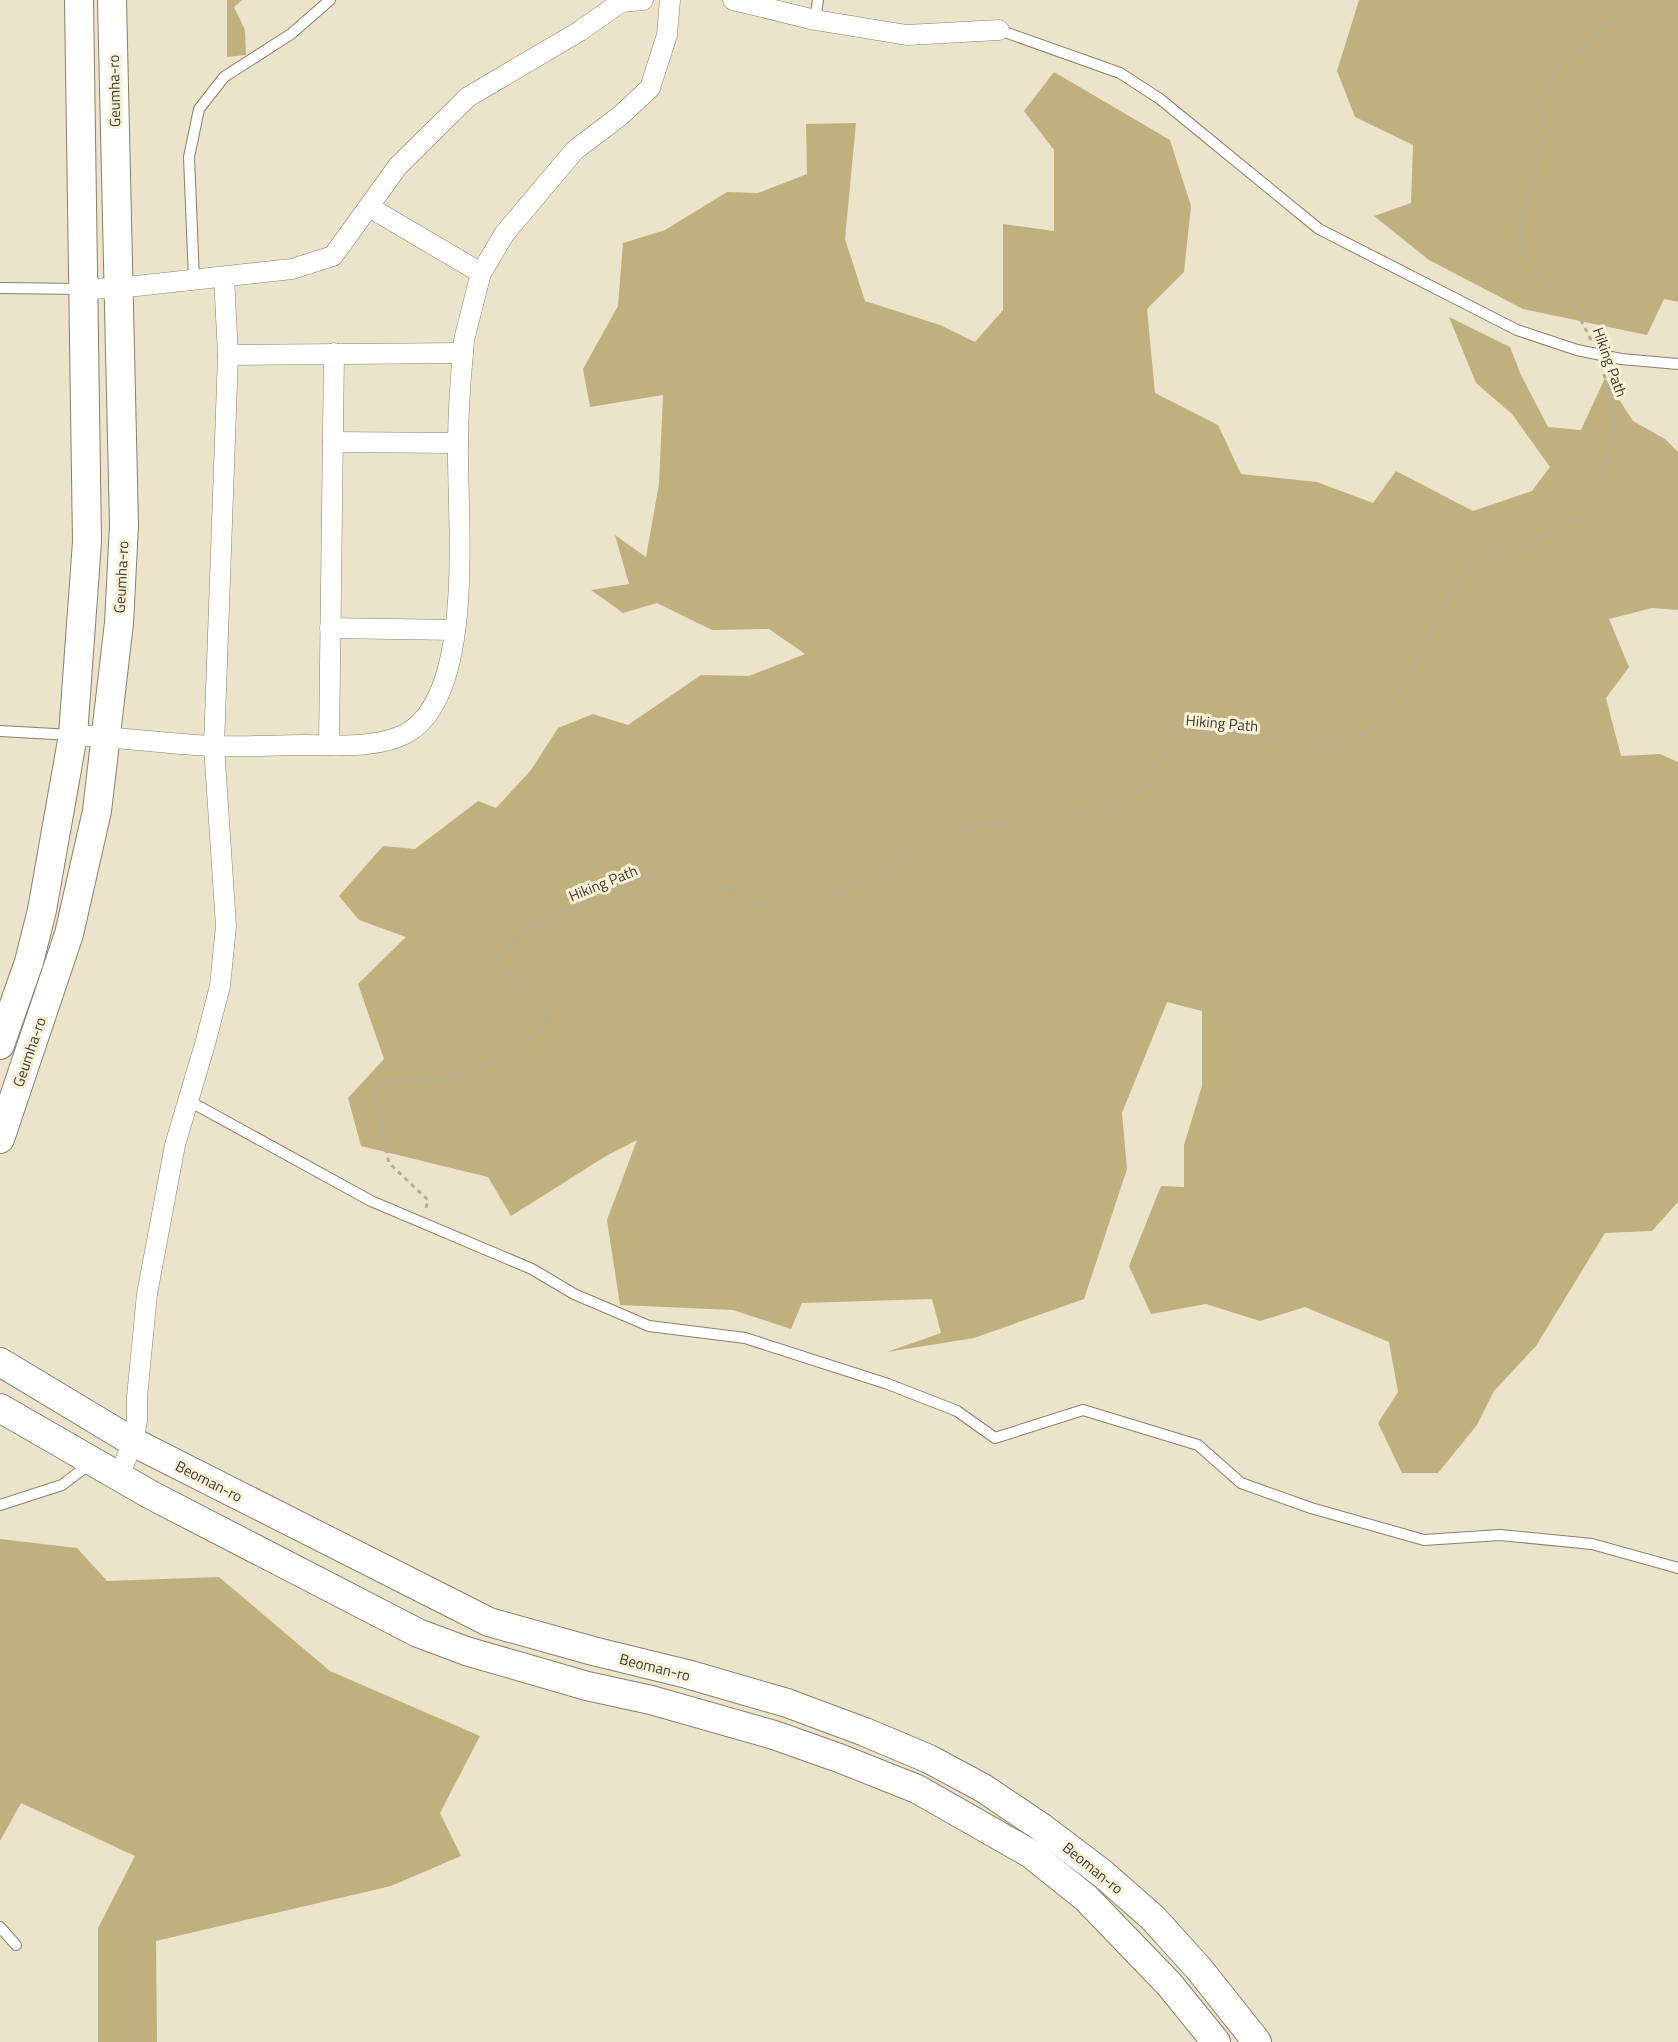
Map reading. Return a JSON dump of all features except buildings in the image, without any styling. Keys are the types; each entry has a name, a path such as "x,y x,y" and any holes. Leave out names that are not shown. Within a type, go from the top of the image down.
{"main road":[{"name":"Geumha-ro","path":"0,1045 29,962 42,910 73,735 87,542 79,0"},
{"name":"Geumha-ro","path":"0,1139 69,933 96,811 119,623 124,525 112,0"},
{"path":"0,1346 45,1387"},
{"name":"Beoman-ro","path":"0,1362 133,1442 489,1622 687,1674 787,1704 865,1732 929,1759 982,1788 1041,1827 1103,1874 1153,1918 1200,1970 1257,2042"},
{"name":"Beoman-ro","path":"4,1411 255,1550 418,1633 466,1651 587,1686 651,1700 774,1735 917,1789 1031,1854 1086,1898 1169,1984 1216,2042"}],"street":[{"path":"83,289 118,288 292,269 333,256 398,166 468,97 580,31 621,2 642,0"},
{"path":"73,735 214,746 377,743 407,733 424,718 439,695 451,662 460,532 458,443 464,340 481,273 505,233 575,150 620,116 650,88 667,35 669,0"},
{"path":"733,0 816,10 908,35 999,30"},
{"path":"369,207 481,273"},
{"path":"119,1476 133,1442 137,1421 137,1397 147,1294 175,1145 220,986 226,926 214,746 228,355 224,277"},
{"path":"329,745 334,353"},
{"path":"228,355 463,353"},
{"path":"333,442 458,443"},
{"path":"330,628 454,630"}],"lane":[{"path":"194,280 189,156 199,109 224,77 291,34 330,0"},
{"path":"999,30 1120,73 1160,99 1318,229 1517,330 1577,350 1621,360 1678,364"},
{"path":"0,288 83,289"},
{"path":"0,731 73,735"},
{"path":"189,1101 371,1201 532,1269 574,1294 649,1326 745,1338 877,1380 957,1411 995,1438 1083,1410 1198,1445 1240,1483 1311,1508 1424,1540 1500,1535 1592,1544 1678,1568"},
{"path":"0,1505 62,1485 93,1461"},
{"path":"0,1927 16,1945"}],"path":[{"name":"Hiking Path","path":"420,1222 428,1200 389,1163 374,1093 391,1080 440,1081 521,1050 550,1020 534,988 492,963 528,927 642,878 697,874 764,905 843,893 954,834 994,822 1118,810 1151,777 1174,731 1230,733 1295,742 1352,741 1386,719 1451,591 1479,557 1512,554 1573,520 1606,469 1616,414 1597,354 1570,298 1540,275 1522,253 1519,234 1526,200 1546,137 1539,105 1558,66 1596,38 1604,25 1631,12 1636,0"}],"shaded area":[{"path":"227,0 242,0 234,7 245,30 246,55 227,57"},
{"path":"1359,0 1678,0 1678,302 1664,299 1647,335 1523,309 1429,260 1374,216 1411,203 1413,145 1355,117 1337,71"},
{"path":"1054,72 1170,140 1191,206 1184,272 1147,309 1155,393 1218,425 1241,474 1317,482 1373,503 1396,471 1473,511 1532,491 1550,467 1512,414 1476,383 1449,317 1510,347 1521,375 1548,427 1581,430 1605,378 1633,421 1665,439 1678,452 1678,610 1652,608 1609,619 1629,667 1606,698 1621,756 1660,754 1678,762 1678,1202 1652,1231 1605,1233 1536,1346 1494,1391 1477,1425 1438,1473 1402,1473 1378,1423 1398,1392 1389,1342 1305,1307 1260,1321 1206,1304 1151,1314 1129,1266 1161,1186 1184,1187 1184,1145 1202,1086 1202,1011 1167,1002 1122,1113 1127,1169 1084,1299 974,1338 887,1352 941,1333 932,1299 802,1303 791,1329 733,1310 620,1305 607,1220 637,1140 606,1156 511,1216 488,1177 361,1146 348,1098 384,1059 358,984 406,937 359,920 339,896 383,846 415,849 478,801 496,808 531,770 558,728 593,714 628,725 701,675 749,676 805,654 769,629 712,630 657,603 623,613 591,590 629,584 615,535 646,557 659,484 663,395 590,407 583,369 618,306 623,243 665,230 727,192 758,193 807,174 806,124 856,123 845,239 865,301 940,325 975,342 1003,310 1003,224 1054,231 1054,150 1024,111"},
{"path":"0,1539 77,1548 107,1581 219,1577 330,1671 480,1736 440,1813 461,1856 391,1886 156,1941 157,2042 98,2042 98,1928 135,1856 21,1803 0,1841"}]}
